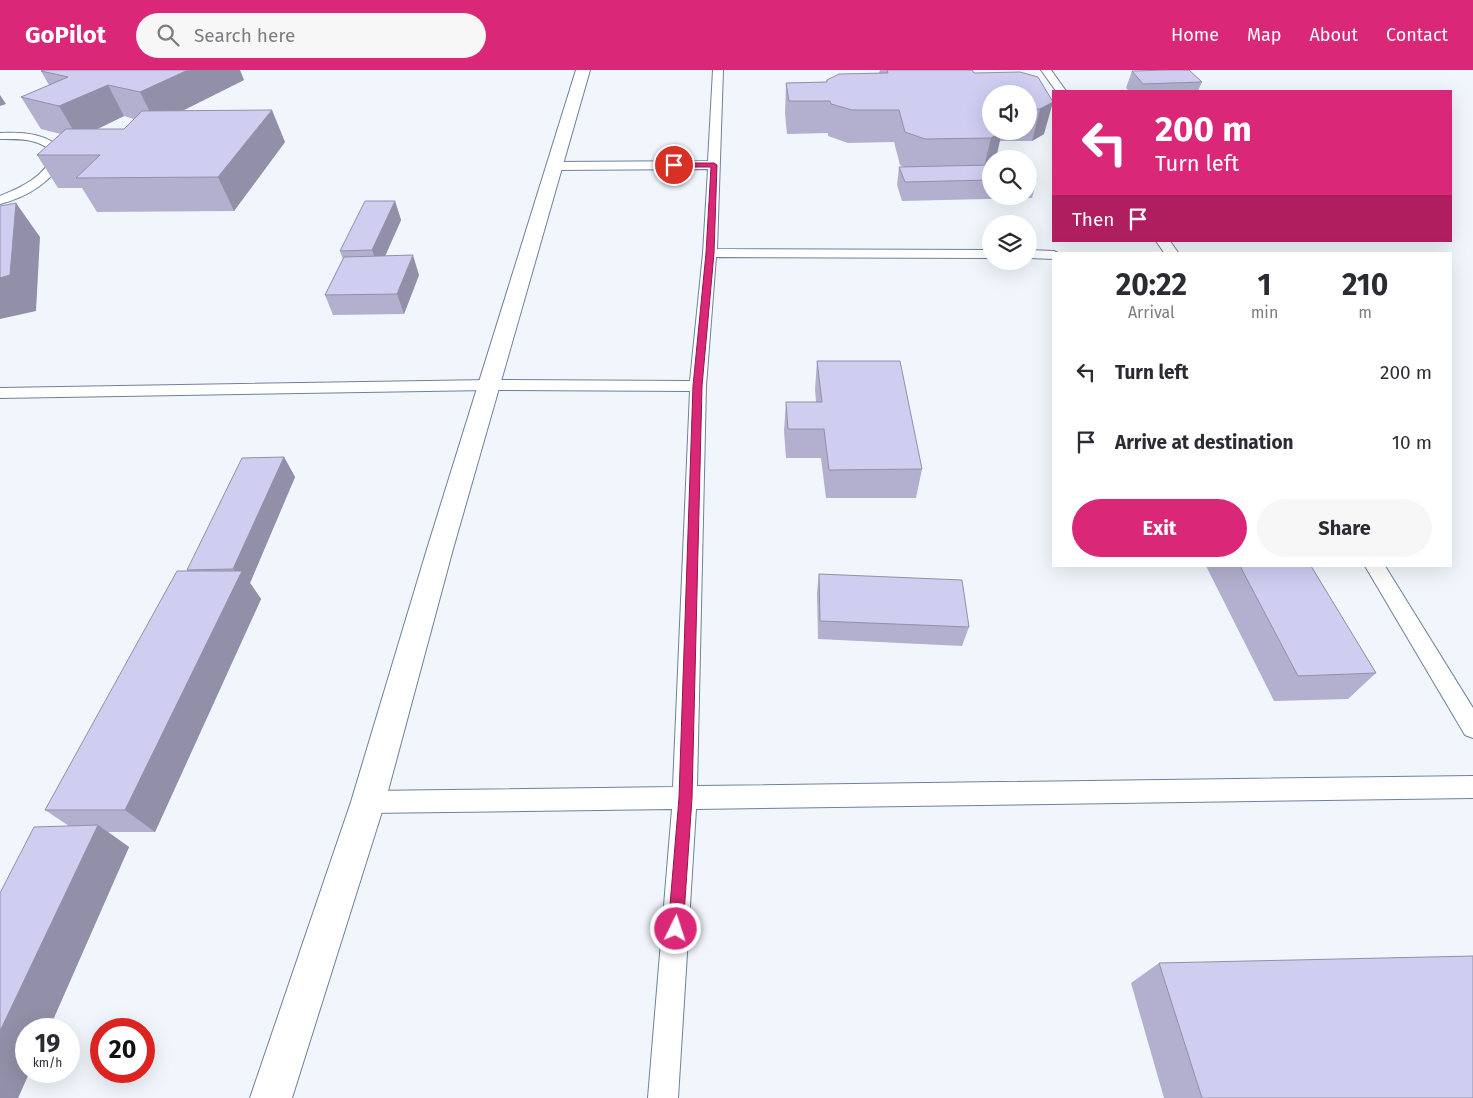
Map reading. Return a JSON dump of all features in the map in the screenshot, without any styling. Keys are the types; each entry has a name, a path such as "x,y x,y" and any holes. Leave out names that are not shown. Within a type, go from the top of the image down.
{"street":[{"path":"271,1098 368,802 583,70"}],"lane":[{"path":"663,1098 685,798 698,386 710,253 718,70"},
{"path":"1046,70 1060,90"},
{"path":"0,136 36,138 52,144 60,154 56,166 42,180 0,200"},
{"path":"554,166 714,165"},
{"path":"710,253 982,254"},
{"path":"1037,254 1052,255"},
{"path":"0,393 489,385 698,386"},
{"path":"1376,567 1473,728"},
{"path":"368,802 1473,786"}],"building":[{"path":"188,70 140,92 108,85 59,106 21,97 68,77 41,71"},
{"path":"887,70 972,70 974,73 1020,72 1038,77 1052,103 1037,109 1037,85 982,85 982,138 925,139 905,132 899,110 852,110 831,104 830,101 789,101 786,83 827,82 827,80 839,74 888,73"},
{"path":"1189,70 1202,82 1143,84 1132,71"},
{"path":"272,110 218,177 76,178 100,155 37,155 66,129 124,129 142,111"},
{"path":"982,165 982,180 905,182 899,167"},
{"path":"365,201 395,201 372,250 340,251"},
{"path":"16,203 10,275 0,278 0,206"},
{"path":"413,255 397,294 325,295 344,257"},
{"path":"817,361 900,361 922,469 829,470 824,429 788,429 786,402 822,402"},
{"path":"284,457 233,569 187,570 242,458"},
{"path":"1241,567 1312,567 1376,673 1298,676"},
{"path":"177,571 242,571 125,810 45,810"},
{"path":"819,574 962,580 969,627 820,621"},
{"path":"98,825 0,1031 0,893 34,827"},
{"path":"1473,956 1473,1098 1202,1098 1159,963"}],"route":[{"path":"674,165 714,165 710,253 698,386 685,798 676,929"}]}
